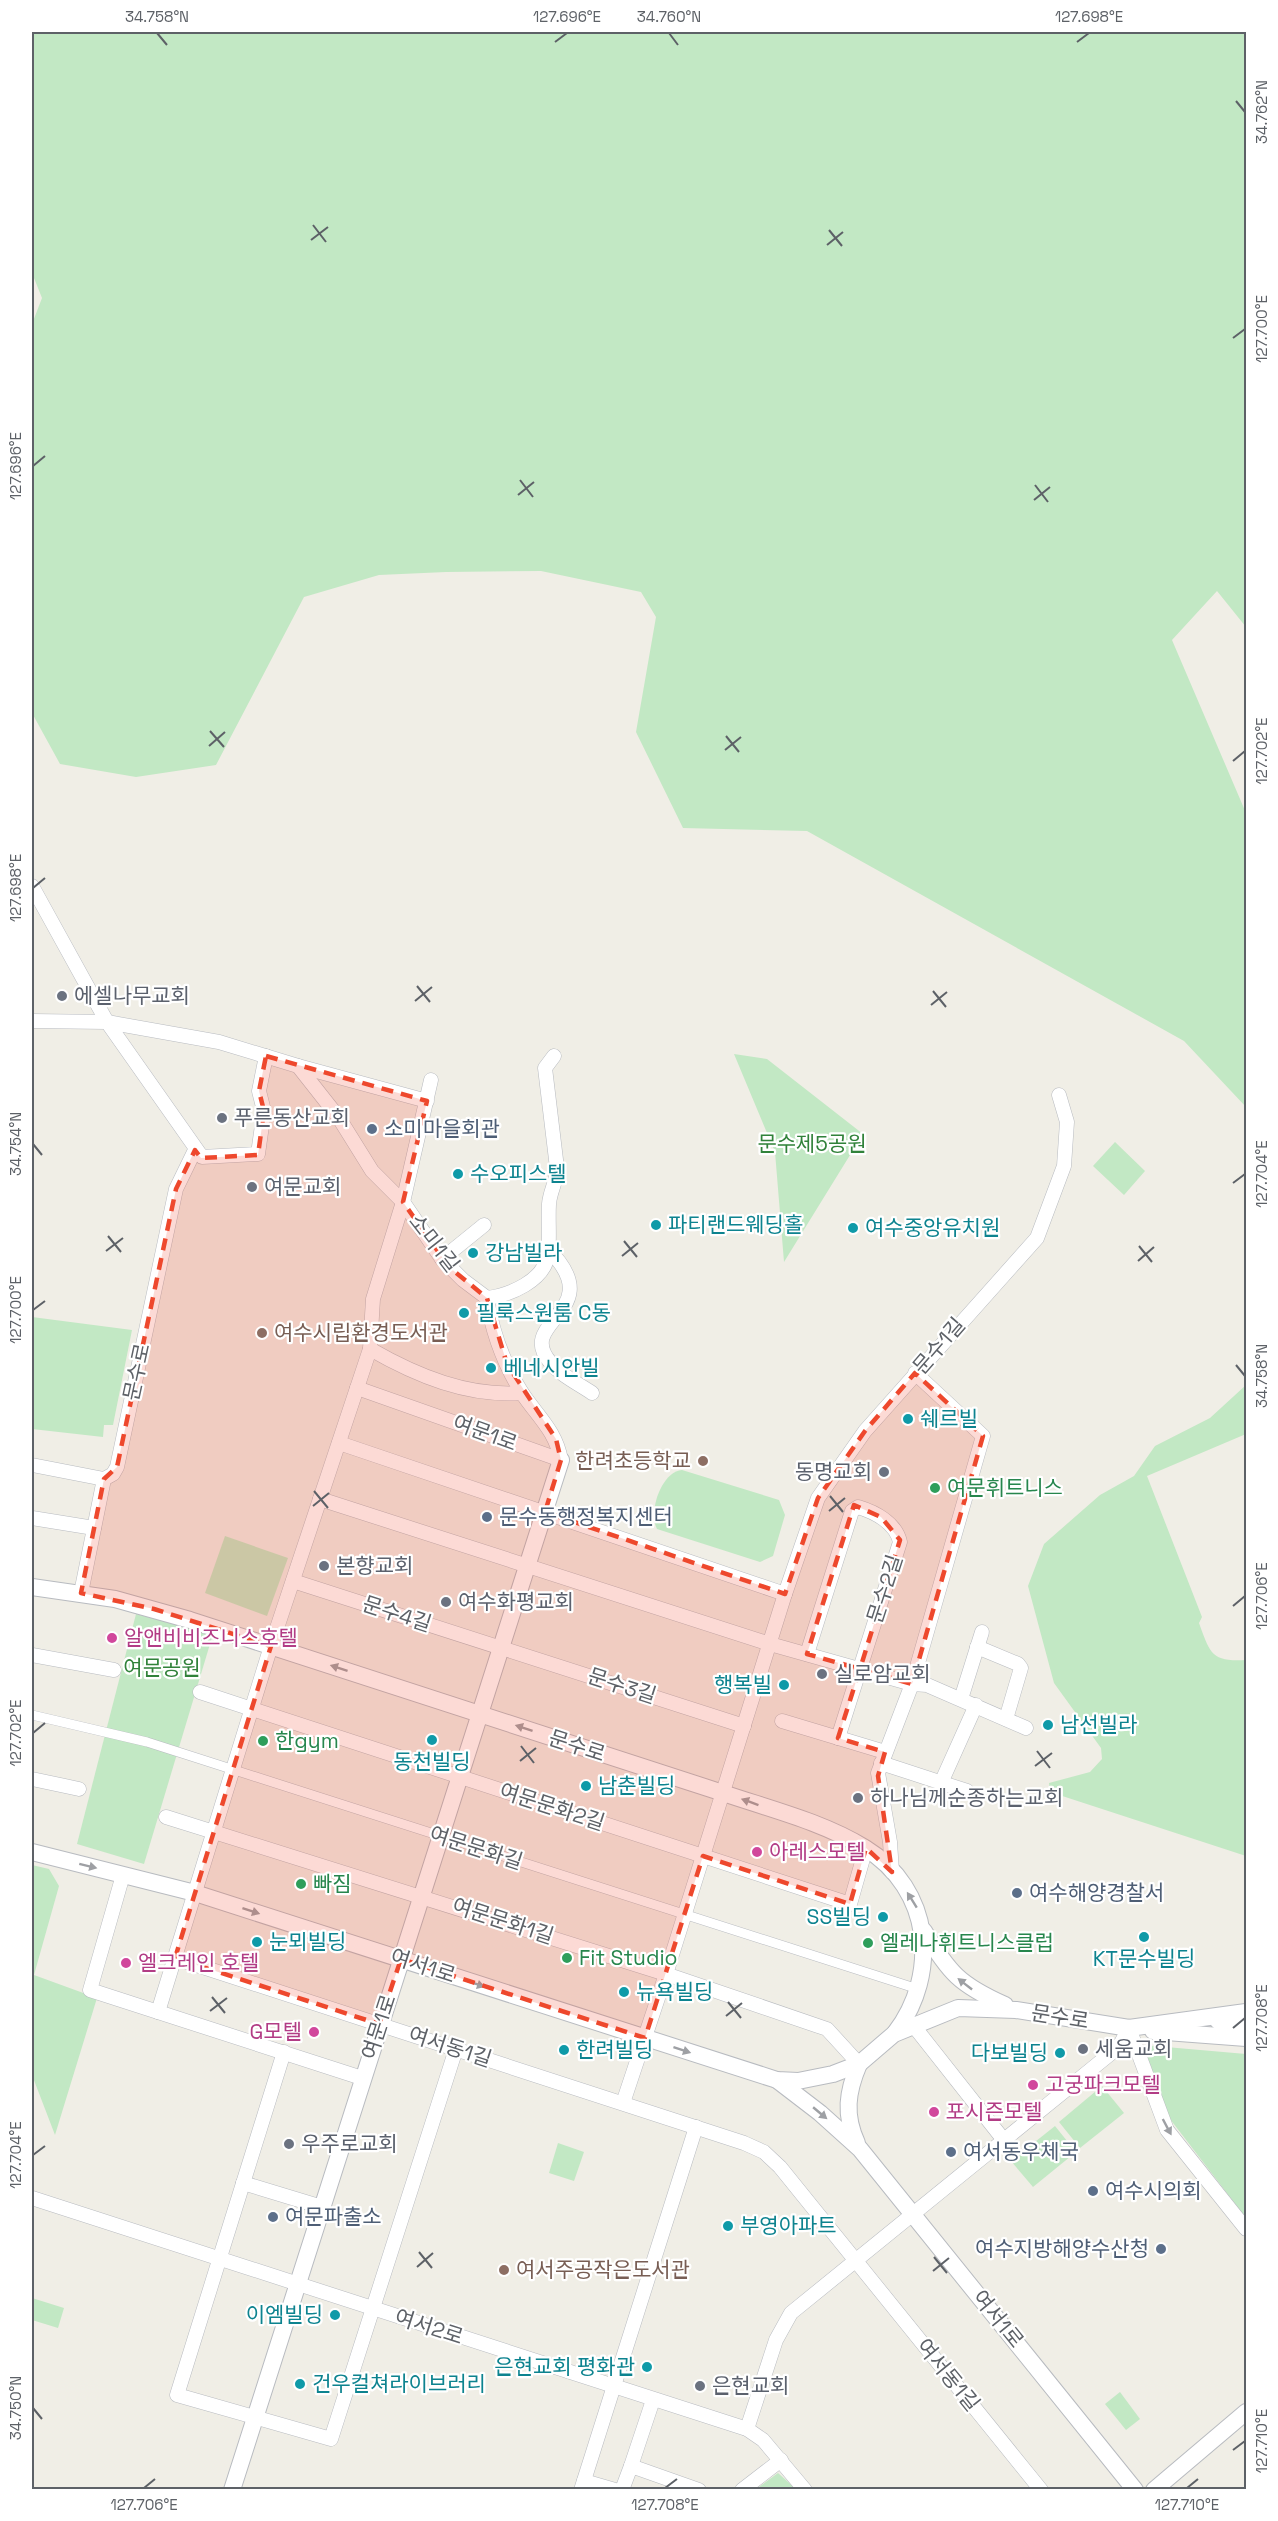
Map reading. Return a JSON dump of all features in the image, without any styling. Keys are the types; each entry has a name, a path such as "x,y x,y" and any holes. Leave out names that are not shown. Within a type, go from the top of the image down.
{"street":[{"path":"32,886 107,1022 195,1150 204,1158 258,1154 264,1111 259,1091 266,1056"},
{"path":"32,1022 107,1022 219,1042 427,1101"},
{"path":"554,1056 545,1068 557,1168 557,1180 549,1202 548,1249 545,1263 531,1280 515,1290 487,1298 496,1339 522,1393 556,1439 561,1460"},
{"name":"소미1길","path":"298,1066 339,1118 372,1171 403,1202 442,1259 463,1280 487,1298"},
{"path":"158,2012 271,1646 370,1349 374,1299 403,1202 431,1080"},
{"name":"문수1길","path":"645,2038 810,1518 823,1489 865,1431 1036,1238 1065,1158 1067,1122 1059,1095"},
{"name":"문수로","path":"81,1593 104,1479 113,1474 117,1467 176,1189 195,1150"},
{"path":"442,1259 484,1225"},
{"path":"548,1249 563,1265 571,1291 566,1307 547,1326 544,1354 552,1365 592,1393"},
{"path":"370,1349 409,1371 468,1390 496,1395 522,1393"},
{"path":"892,1872 890,1842 878,1776 912,1684 983,1436 915,1373"},
{"name":"여문1로","path":"232,2490 478,1713 561,1460 357,1388"},
{"path":"339,1443 785,1594"},
{"path":"32,1465 104,1479"},
{"path":"320,1499 770,1644 912,1684 923,1684 1026,1728"},
{"name":"문수2길","path":"807,1654 852,1511 859,1507 881,1517 900,1539 838,1738"},
{"path":"32,1518 94,1528"},
{"name":"문수4길","path":"293,1581 500,1647"},
{"name":"문수로","path":"32,1587 81,1593 154,1609 723,1793 809,1824 866,1848 892,1872 917,1909 922,1928 924,1960 918,1989 911,2009 894,2034"},
{"path":"961,1699 982,1632"},
{"name":"문수3길","path":"500,1647 744,1726"},
{"path":"977,1647 1018,1664 1021,1668 1006,1719"},
{"path":"32,1655 114,1670"},
{"name":"여문문화2길","path":"200,1692 850,1904 866,1848"},
{"path":"941,1783 976,1705"},
{"name":"여문문화길","path":"32,1715 100,1730 233,1769 918,1989"},
{"path":"782,1721 838,1738 941,1783 967,1791"},
{"path":"32,1779 79,1789"},
{"name":"여문문화1길","path":"166,1817 422,1895 827,2029 859,2064"},
{"name":"여서1로","path":"32,1852 195,1893 777,2080 813,2079 859,2064"},
{"path":"123,1875 90,1990 362,2078"},
{"path":"922,1928 941,1958 960,1981 979,1993 1016,2010"},
{"name":"여서동1길","path":"175,1958 696,2127 764,2152 780,2167 1041,2490"},
{"path":"860,2149 849,2122 847,2108 859,2064 894,2034 958,2008 1016,2010"},
{"name":"문수로","path":"1016,2010 1129,2028 1246,2012"},
{"path":"1197,2019 1246,2025"},
{"path":"914,2025 1003,2139"},
{"path":"1129,2028 1185,2035 1246,2038"},
{"path":"747,2429 784,2322 791,2313 1110,2054 1121,2043 1129,2028"},
{"path":"1129,2028 1167,2130 1246,2229"},
{"path":"1185,2035 1246,2048"},
{"path":"623,2103 645,2038"},
{"path":"284,2052 177,2395 332,2439 456,2049"},
{"path":"777,2080 820,2113 860,2149"},
{"path":"615,2490 582,2485 696,2127"},
{"name":"여서1로","path":"860,2149 1135,2490"},
{"path":"243,2183 322,2207"},
{"name":"여서2로","path":"32,2198 747,2429 759,2435 805,2490"},
{"path":"622,2490 653,2400"},
{"path":"1154,2490 1246,2412"},
{"path":"1208,2444 1246,2428"},
{"path":"742,2490 781,2460"},
{"path":"631,2466 699,2490"}],"highlighted area":[{"path":"266,1056 427,1101 403,1202 449,1267 487,1298 507,1364 556,1439 561,1460 545,1512 785,1594 818,1498 865,1431 915,1373 983,1436 912,1684 860,1669 838,1738 885,1752 878,1776 892,1872 866,1848 850,1904 703,1856 645,2038 401,1959 379,2024 175,1958 271,1646 154,1609 81,1593 104,1479 117,1467 176,1189 195,1150 201,1158 258,1155 264,1111 259,1091","holes":["854,1505 881,1517 900,1540 860,1669 807,1654"]}],"green space":[{"path":"32,32 1246,32 1246,627 1217,591 1172,640 1246,813 1246,1107 1184,1041 807,831 683,828 636,732 656,617 641,592 541,571 446,572 379,575 304,597 216,765 136,777 60,764 32,713 32,324 42,298 32,273"},
{"name":"문수제5공원","path":"734,1054 767,1059 863,1134 784,1262 775,1152"},
{"path":"1115,1142 1145,1171 1124,1195 1093,1166"},
{"path":"32,1317 132,1330 113,1425 104,1425 103,1437 32,1429"},
{"path":"1246,1385 1246,1434 1147,1476 1202,1617 1199,1623 1209,1648 1214,1654 1225,1659 1246,1660 1246,1856 1050,1792 1049,1783 1090,1772 1102,1759 1101,1748 1054,1683 1028,1586 1044,1544 1100,1495 1134,1476 1155,1446 1210,1418"},
{"path":"682,1470 779,1500 785,1515 773,1556 760,1562 657,1529 654,1513 658,1494 668,1478"},
{"path":"225,1536 288,1558 267,1616 205,1593"},
{"name":"여문공원","path":"136,1614 213,1634 144,1864 77,1844"},
{"path":"32,1865 49,1869 59,1886 34,1975 97,1998 55,2135 32,2075"},
{"path":"1143,2045 1246,2054 1246,2218 1170,2119"},
{"path":"1102,2086 1124,2113 1080,2148 1059,2122"},
{"path":"1055,2126 1076,2152 1033,2187 1011,2161"},
{"path":"558,2143 584,2152 574,2181 549,2173"},
{"path":"32,2298 64,2308 58,2328 32,2320"},
{"path":"1120,2392 1140,2419 1126,2430 1105,2404"},
{"path":"778,2473 796,2489 755,2490"}],"place":[{"name":"에셀나무교회","path":"62,996"},
{"name":"푸른동산교회","path":"222,1118"},
{"name":"소미마을회관","path":"372,1129"},
{"name":"수오피스텔","path":"458,1174"},
{"name":"여문교회","path":"252,1187"},
{"name":"파티랜드웨딩홀","path":"656,1225"},
{"name":"여수중앙유치원","path":"853,1228"},
{"name":"강남빌라","path":"473,1253"},
{"name":"필룩스원룸 C동","path":"464,1313"},
{"name":"여수시립환경도서관","path":"262,1333"},
{"name":"베네시안빌","path":"491,1368"},
{"name":"쉐르빌","path":"908,1419"},
{"name":"한려초등학교","path":"703,1461"},
{"name":"동명교회","path":"884,1472"},
{"name":"여문휘트니스","path":"935,1488"},
{"name":"문수동행정복지센터","path":"487,1517"},
{"name":"본향교회","path":"324,1566"},
{"name":"여수화평교회","path":"446,1602"},
{"name":"알앤비비즈니스호텔","path":"112,1638"},
{"name":"실로암교회","path":"822,1674"},
{"name":"행복빌","path":"784,1685"},
{"name":"남선빌라","path":"1048,1725"},
{"name":"동천빌딩","path":"432,1740"},
{"name":"한gym","path":"263,1741"},
{"name":"남춘빌딩","path":"586,1786"},
{"name":"하나님께순종하는교회","path":"858,1798"},
{"name":"아레스모텔","path":"757,1852"},
{"name":"빠짐","path":"301,1884"},
{"name":"여수해양경찰서","path":"1017,1893"},
{"name":"SS빌딩","path":"883,1917"},
{"name":"KT문수빌딩","path":"1144,1937"},
{"name":"눈뫼빌딩","path":"257,1942"},
{"name":"엘레나휘트니스클럽","path":"868,1943"},
{"name":"Fit Studio","path":"567,1958"},
{"name":"엘크레인 호텔","path":"126,1963"},
{"name":"뉴욕빌딩","path":"624,1992"},
{"name":"G모텔","path":"314,2032"},
{"name":"세움교회","path":"1083,2049"},
{"name":"한려빌딩","path":"564,2050"},
{"name":"다보빌딩","path":"1060,2053"},
{"name":"고궁파크모텔","path":"1033,2085"},
{"name":"포시즌모텔","path":"934,2112"},
{"name":"우주로교회","path":"289,2144"},
{"name":"여서동우체국","path":"951,2152"},
{"name":"여수시의회","path":"1093,2191"},
{"name":"여문파출소","path":"273,2217"},
{"name":"부영아파트","path":"728,2226"},
{"name":"여수지방해양수산청","path":"1161,2249"},
{"name":"여서주공작은도서관","path":"504,2270"},
{"name":"이엠빌딩","path":"335,2315"},
{"name":"은현교회 평화관","path":"647,2367"},
{"name":"건우컬쳐라이브러리","path":"300,2384"},
{"name":"은현교회","path":"700,2386"}]}
